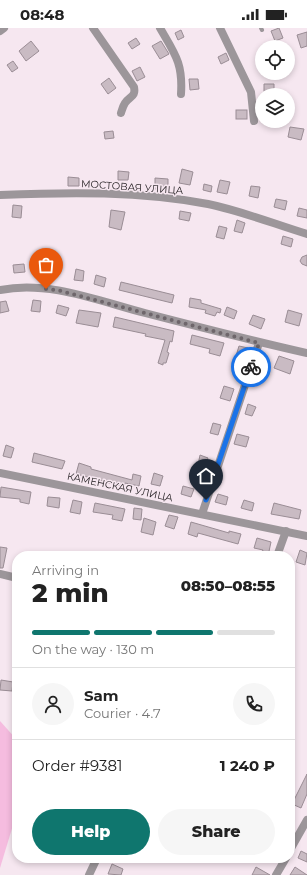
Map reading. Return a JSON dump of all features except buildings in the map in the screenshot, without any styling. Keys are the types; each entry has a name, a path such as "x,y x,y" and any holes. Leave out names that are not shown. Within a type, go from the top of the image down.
{"street":[{"path":"0,31 4,28"},
{"path":"93,28 134,87 135,93 133,97 124,104 121,113"},
{"path":"160,28 179,60 182,76 181,94"},
{"path":"220,28 251,92 254,121"},
{"name":"МОСТОВАЯ УЛИЦА","path":"0,195 90,193 174,198 217,207 307,234"},
{"path":"0,290 11,288 57,290 259,343 307,353"},
{"path":"202,514 259,343"},
{"name":"КАМЕНСКАЯ УЛИЦА","path":"0,473 307,536"},
{"path":"279,551 286,531"},
{"path":"0,574 12,577"},
{"path":"295,841 307,820"},
{"path":"89,875 95,863"},
{"path":"276,875 283,863"}],"shaded area":[{"path":"0,721 12,734 12,828 0,868"}],"way so far":[{"path":"46,289 57,290 259,343 251,367"}],"route":[{"path":"206,500 251,367"}]}
